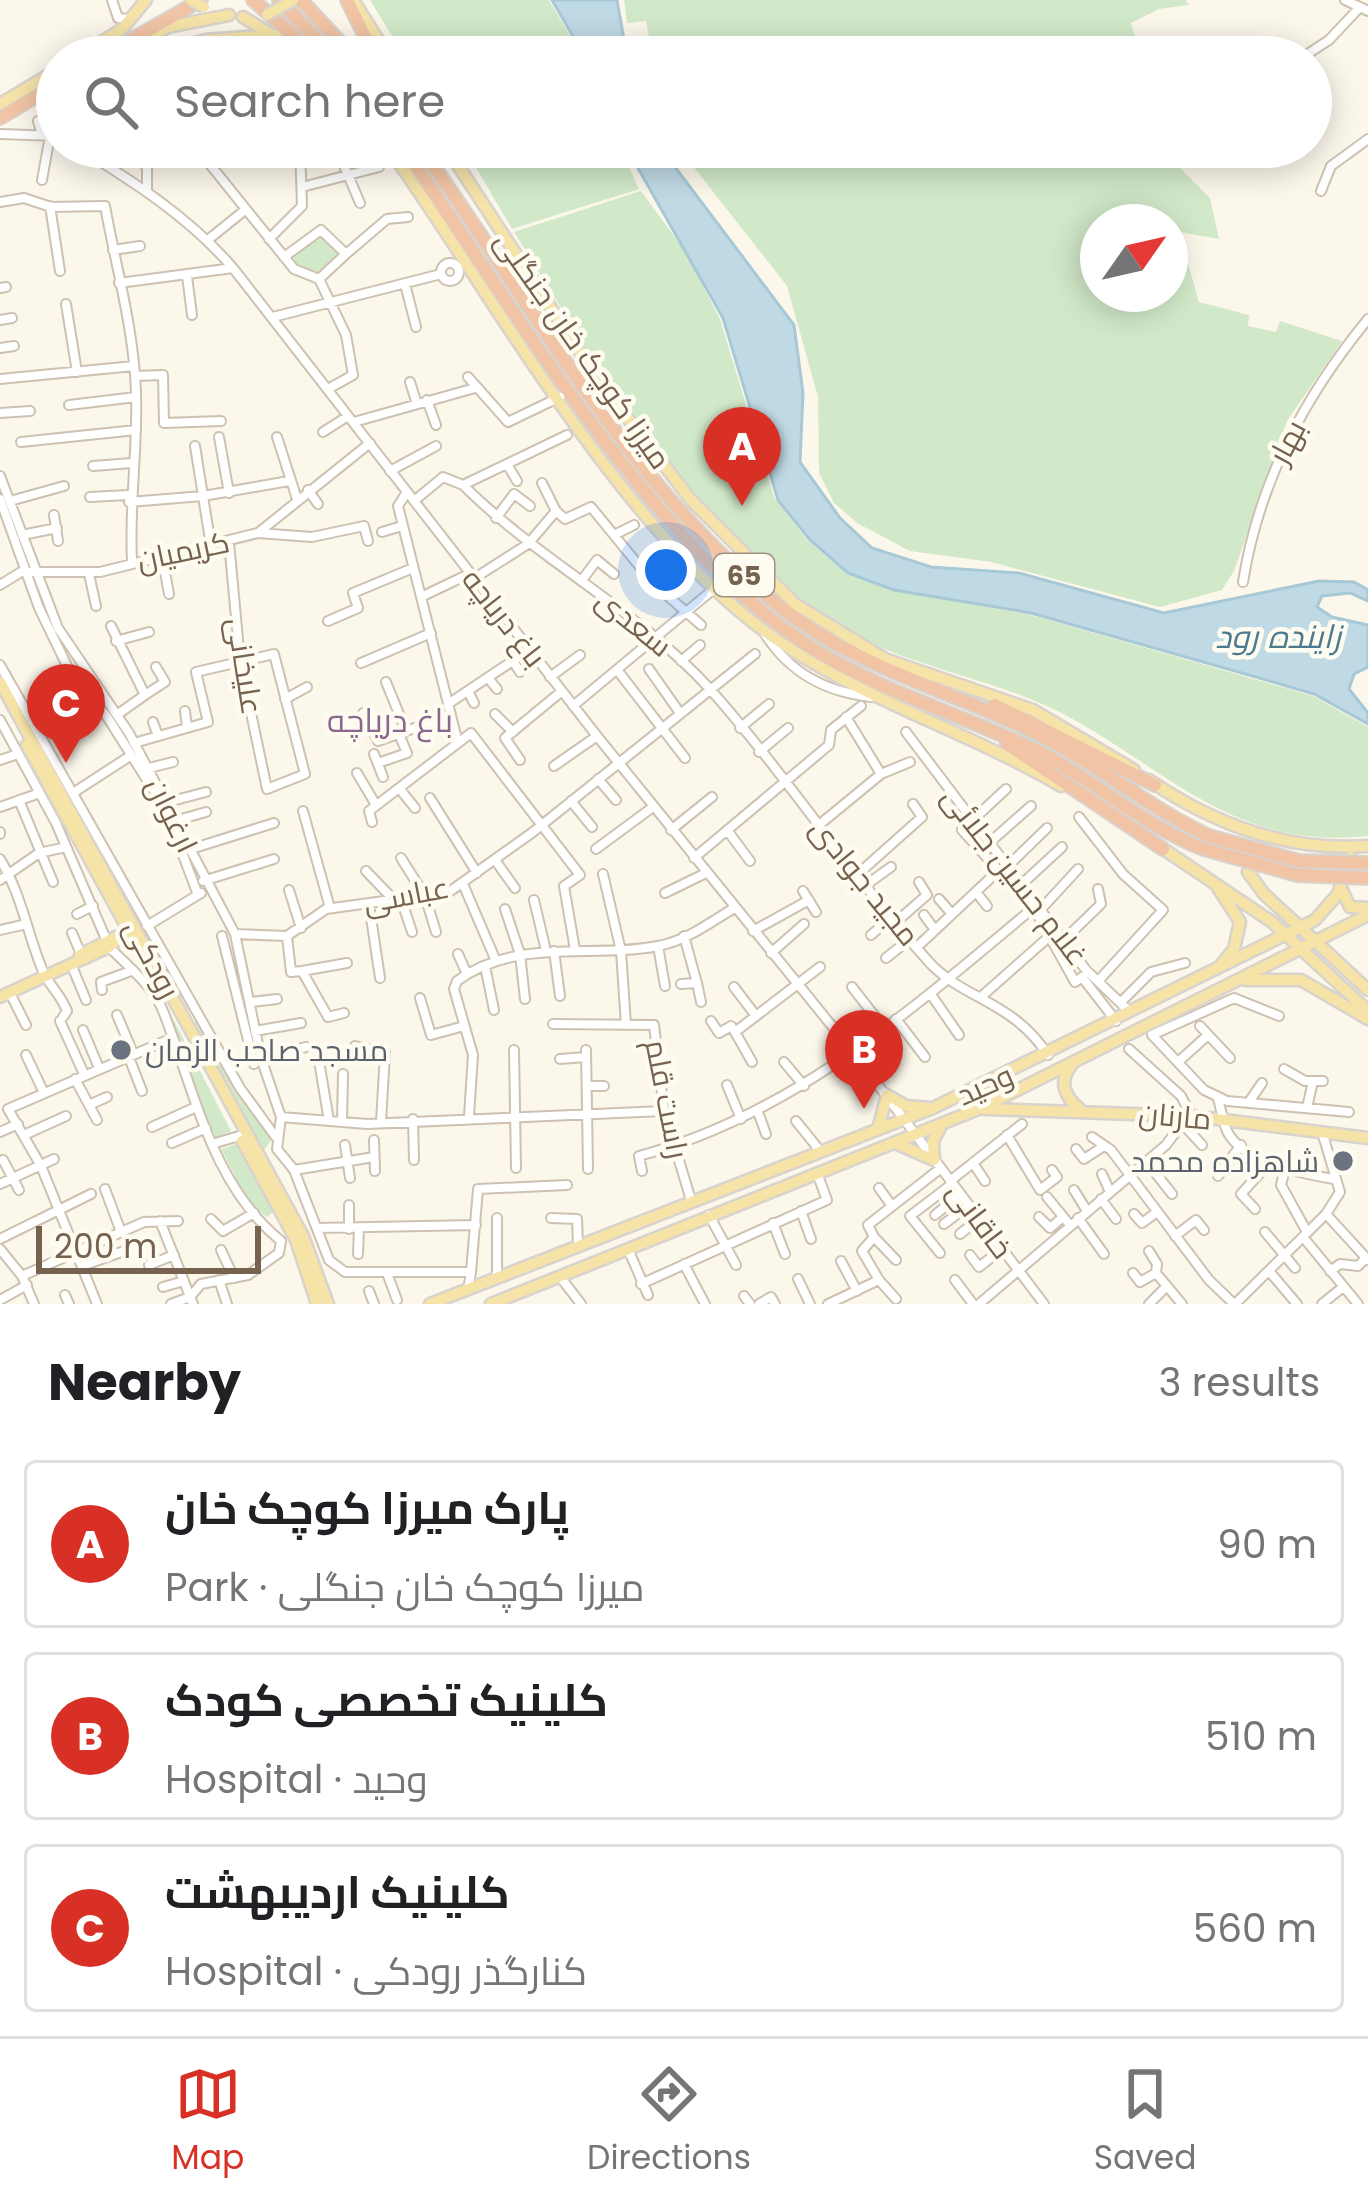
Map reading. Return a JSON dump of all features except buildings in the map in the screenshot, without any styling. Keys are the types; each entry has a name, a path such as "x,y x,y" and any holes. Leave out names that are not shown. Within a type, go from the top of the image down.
{"highway":[{"path":"253,0 294,36"},
{"path":"279,0 298,4 332,36"},
{"path":"350,0 366,36"},
{"path":"141,36 203,4"},
{"path":"298,4 320,36"},
{"path":"0,120 36,100"},
{"name":"65","path":"419,168 609,442 742,595 831,660 902,697 1057,761 1207,843 1297,875 1368,878"},
{"name":"65","path":"435,168 632,447 725,556 776,604 839,649 1063,747 1207,843 1299,861 1368,863"},
{"path":"443,168 487,239"},
{"path":"944,696 1027,717 1119,770 1155,784"},
{"path":"991,732 1163,849"}],"main road":[{"path":"108,36 136,16 146,0"},
{"path":"191,0 243,17 298,4"},
{"path":"350,0 375,36"},
{"path":"152,36 168,27 229,15"},
{"path":"243,17 275,35"},
{"path":"261,36 275,35"},
{"path":"6,100 36,82"},
{"name":"میرزا کوچک خان جنگلی","path":"403,168 560,398 649,517 761,628 866,702 1050,780 1213,880 1286,935 1368,1015"},
{"name":"میرزا کوچک خان جنگلی","path":"460,168 623,413 686,494 795,604 885,659 1033,710 1090,739 1194,811 1254,834 1320,847 1368,846"},
{"name":"رودکی","path":"0,682 92,838 239,1136 296,1240 317,1304"},
{"name":"رودکی","path":"0,695 90,864 137,928 314,1265 328,1304"},
{"path":"1213,880 1236,882 1248,872 1254,834"},
{"name":"وحید","path":"430,1304 934,1108 1048,1055 1304,927 1329,908 1341,888 1353,847"},
{"path":"1248,872 1264,894 1368,990"},
{"path":"1213,880 1240,922 1234,949 1218,968 1231,972 1228,984 1269,977 1301,980 1368,1015"},
{"path":"1341,888 1350,907 1368,911"},
{"name":"وحید","path":"490,1304 982,1108 1368,911"},
{"path":"4,993 137,928"},
{"path":"71,964 81,954 108,943"},
{"path":"1076,1061 1064,1080 1066,1093 1080,1109"},
{"path":"878,1129 887,1096 906,1106 934,1108 945,1122 934,1134 938,1164"},
{"name":"مارنان","path":"982,1108 1080,1109 1226,1120 1368,1138"},
{"path":"861,1137 868,1155"},
{"path":"895,1143 938,1164"}],"street":[{"path":"112,0 120,20 136,16"},
{"path":"1332,37 1364,9 1345,0"},
{"path":"0,86 6,100"},
{"path":"0,134 36,135"},
{"path":"1332,165 1368,139"},
{"path":"42,180 44,168"},
{"name":"باغ دریاچه","path":"111,168 209,239 904,1120"},
{"path":"146,168 147,190"},
{"path":"212,168 284,257 295,269 319,279 334,303 353,375 328,389"},
{"path":"269,239 300,211 301,168"},
{"path":"345,168 360,203"},
{"path":"302,187 371,168"},
{"path":"1321,191 1330,168"},
{"path":"0,202 24,198 50,206 105,206 135,371 136,430 129,498 132,561"},
{"path":"50,206 60,271"},
{"path":"209,239 245,210"},
{"path":"319,279 387,219 408,217"},
{"path":"284,257 319,230 346,254"},
{"path":"273,317 441,274 448,263 449,234"},
{"path":"113,250 140,246"},
{"path":"448,263 458,271 476,273"},
{"path":"119,283 233,268"},
{"path":"441,274 452,280 458,271"},
{"path":"187,276 193,315"},
{"path":"405,284 416,327"},
{"path":"66,304 76,372"},
{"path":"0,320 12,318"},
{"name":"بهار","path":"1243,582 1268,479 1318,389 1368,319"},
{"path":"0,348 14,346"},
{"path":"0,379 76,372 163,375 164,423 221,421"},
{"path":"468,377 508,422 560,398"},
{"path":"410,382 436,425"},
{"path":"323,432 351,419 475,388"},
{"path":"69,405 136,397"},
{"path":"0,413 29,411"},
{"path":"21,442 36,436 136,430"},
{"path":"414,501 443,477 463,485 568,435"},
{"path":"36,436 40,450"},
{"path":"219,437 229,493"},
{"path":"277,437 297,499"},
{"name":"کریمیان","path":"34,573 89,574 258,533 370,443"},
{"path":"195,446 211,546"},
{"path":"391,471 436,446"},
{"path":"93,466 132,463"},
{"path":"507,464 517,481"},
{"path":"90,497 200,496 289,481"},
{"name":"ارغوان","path":"1,482 58,628 118,714 235,934 251,1002 258,1061 281,1117"},
{"path":"542,483 565,519 591,507 654,584 701,625"},
{"name":"سعدی","path":"463,485 528,544 658,639 710,689 784,783"},
{"path":"5,500 64,486"},
{"path":"308,490 318,504"},
{"path":"407,492 398,506 402,526 458,743"},
{"path":"496,518 514,494 530,506"},
{"path":"481,574 528,544 556,511"},
{"name":"ارغوان","path":"10,513 34,573 39,608 77,681 166,810 198,895"},
{"path":"54,515 58,542"},
{"path":"616,534 634,525"},
{"path":"258,533 312,537 364,526 368,542"},
{"path":"382,532 402,526"},
{"path":"22,535 56,528"},
{"name":"علیخانی","path":"229,542 240,661 267,789 305,774 286,699"},
{"path":"162,556 169,594"},
{"path":"582,580 597,560 614,574"},
{"path":"328,621 358,608 353,593 413,568"},
{"path":"2,582 34,573"},
{"path":"89,574 96,606"},
{"path":"423,596 469,574"},
{"path":"573,706 716,588"},
{"path":"111,626 146,695"},
{"path":"116,641 149,632"},
{"path":"361,664 431,633"},
{"path":"681,661 700,645"},
{"path":"363,713 378,741 402,732 450,710 468,691 529,650"},
{"path":"134,742 208,722 196,672 274,654 286,699 307,687"},
{"path":"550,676 580,655"},
{"name":"عباسی","path":"286,936 301,928 313,913 330,908 425,896 463,884 754,655"},
{"path":"513,661 520,672"},
{"path":"0,665 73,793 77,810"},
{"path":"118,714 165,682 156,667"},
{"path":"649,669 680,713"},
{"path":"618,670 685,758"},
{"path":"77,681 86,673"},
{"path":"488,678 497,689"},
{"path":"383,777 376,759 407,753 386,682"},
{"path":"468,691 474,703"},
{"path":"520,760 506,738 562,691"},
{"path":"694,859 829,745 831,730 866,702"},
{"path":"740,728 769,704"},
{"path":"185,711 187,728"},
{"path":"495,714 513,731"},
{"path":"846,717 881,775"},
{"path":"0,720 66,847 108,943 163,1009 170,1039 212,1144 254,1213 281,1241 279,1253 248,1275 201,1284 192,1301"},
{"path":"153,722 158,736"},
{"path":"759,752 788,728"},
{"name":"غلام حسین جلائی","path":"906,732 971,823 1023,883 1037,908 1131,1013"},
{"path":"372,822 369,811 472,733 580,875 564,886 575,950"},
{"path":"554,766 597,736"},
{"path":"0,760 18,754"},
{"name":"ارغوان","path":"73,793 130,756"},
{"path":"149,768 173,762"},
{"path":"819,825 881,775 910,762"},
{"path":"357,773 376,806"},
{"path":"598,779 616,800"},
{"name":"مجید جوادی","path":"784,783 948,980 982,996 1033,1032 1048,1055"},
{"path":"399,788 415,808"},
{"path":"1006,789 962,830 1037,908 1075,982 1082,977 1116,1021"},
{"path":"168,802 206,791"},
{"path":"0,807 38,794"},
{"path":"671,830 712,797"},
{"path":"430,798 477,873"},
{"path":"19,800 53,883"},
{"path":"571,802 592,827"},
{"path":"858,874 922,818 913,804"},
{"path":"976,846 1031,806"},
{"path":"596,849 653,807"},
{"path":"303,811 330,908"},
{"path":"178,820 206,812"},
{"path":"1079,817 1112,862 1163,910 1100,979"},
{"path":"190,849 274,823"},
{"path":"1008,866 1047,828"},
{"path":"728,830 750,861"},
{"path":"0,880 39,854 66,847"},
{"path":"1023,883 1062,847"},
{"path":"401,858 425,896 436,932"},
{"path":"0,859 44,976 62,996 67,1011 62,1019 98,1120"},
{"path":"274,859 206,885 198,895 137,928 193,1007 294,1170 329,1260 344,1272 471,1272"},
{"path":"495,860 515,888"},
{"path":"76,873 90,864"},
{"path":"866,885 891,867"},
{"path":"642,1172 639,1156 758,1112 853,1052 1037,908 1078,868"},
{"path":"366,871 398,900 412,932"},
{"path":"917,947 998,871"},
{"path":"665,893 706,873"},
{"name":"راست قلم","path":"603,874 621,951 626,1025 654,1025 664,1111 691,1200"},
{"path":"871,935 928,895 919,883"},
{"path":"463,884 496,961"},
{"path":"289,890 301,928"},
{"path":"1066,938 1101,904 1098,890"},
{"path":"976,892 987,906"},
{"path":"753,932 806,896 816,912"},
{"path":"939,899 952,914"},
{"path":"534,900 560,995"},
{"path":"369,904 380,978"},
{"path":"77,914 93,906"},
{"path":"469,1116 473,1054 454,988 467,974 520,954 658,946 734,908"},
{"path":"505,910 520,954 525,999"},
{"path":"924,915 935,930"},
{"path":"771,953 804,924"},
{"path":"0,930 27,925"},
{"path":"72,933 81,954"},
{"path":"235,934 286,936 291,972 346,963"},
{"path":"982,996 1032,959 1051,934"},
{"path":"222,936 251,1031 301,1023"},
{"path":"684,937 701,1002"},
{"path":"886,958 910,939"},
{"path":"658,946 664,986"},
{"path":"458,954 467,974"},
{"path":"1069,969 1081,962"},
{"path":"1120,1002 1151,972 1185,963"},
{"path":"71,964 86,1000"},
{"path":"485,966 494,1010"},
{"path":"735,1032 820,967"},
{"path":"102,990 101,982 131,970"},
{"path":"302,971 328,1017 344,1013"},
{"path":"681,984 697,982"},
{"path":"734,987 755,1016"},
{"path":"851,987 884,1028"},
{"path":"4,993 26,1025"},
{"path":"930,993 959,1035"},
{"path":"420,998 430,1035 464,1026"},
{"path":"1279,1016 1234,998 1152,1035 1217,1096 1349,1112"},
{"path":"251,1002 277,999"},
{"path":"181,1014 193,1007"},
{"path":"117,1015 142,1091"},
{"path":"896,1019 925,1058"},
{"path":"711,1022 719,1033 731,1026 752,1062"},
{"path":"553,1024 626,1025"},
{"path":"1200,1026 1230,1058"},
{"path":"83,1030 99,1068"},
{"path":"1178,1062 1208,1035"},
{"path":"97,1304 41,1166 8,1109 170,1039"},
{"path":"356,1046 385,1052 381,1122"},
{"path":"258,1061 306,1047"},
{"path":"1129,1049 1180,1096 1202,1145"},
{"path":"514,1050 516,1168"},
{"path":"560,1059 586,1053 588,1169"},
{"path":"26,1055 44,1093"},
{"path":"319,1061 329,1121"},
{"path":"784,1062 804,1086"},
{"path":"1284,1069 1318,1081 1307,1108"},
{"path":"342,1122 343,1074"},
{"path":"1248,1103 1262,1083"},
{"path":"728,1085 741,1119"},
{"path":"587,1086 604,1086"},
{"path":"1217,1096 1228,1133 1241,1144 1285,1169 1333,1179"},
{"path":"89,1105 106,1097"},
{"path":"152,1127 196,1107"},
{"path":"258,1155 276,1140 281,1117 381,1122 664,1111"},
{"path":"758,1112 766,1134"},
{"path":"24,1136 66,1116"},
{"path":"1039,1217 1050,1228 1087,1211 1146,1162 1187,1118"},
{"path":"413,1119 414,1160"},
{"name":"خاقانی","path":"904,1120 1044,1304"},
{"path":"796,1121 821,1152"},
{"path":"0,1132 18,1124"},
{"path":"940,1253 910,1216 1022,1124"},
{"path":"172,1143 206,1128"},
{"path":"1091,1137 1101,1148 1111,1150 1209,1280 1234,1304 1326,1214 1340,1192 1322,1132"},
{"path":"212,1144 239,1136"},
{"path":"1007,1136 1044,1193 1104,1254"},
{"path":"374,1140 375,1171"},
{"path":"1218,1176 1241,1144"},
{"path":"344,1145 350,1178"},
{"path":"1076,1149 1084,1159 1101,1148"},
{"path":"294,1170 374,1156"},
{"path":"0,1184 54,1159"},
{"path":"3,1160 20,1190"},
{"path":"1255,1209 1241,1194 1271,1161"},
{"path":"973,1162 985,1181"},
{"path":"1146,1162 1172,1194"},
{"path":"896,1260 868,1225 938,1164"},
{"path":"1285,1169 1280,1185 1305,1234 1358,1304"},
{"path":"1044,1193 1057,1177 1052,1170"},
{"path":"641,1284 827,1200 817,1173"},
{"path":"1102,1174 1110,1192"},
{"path":"468,1290 481,1188 567,1184"},
{"path":"879,1188 892,1206"},
{"path":"105,1189 121,1232"},
{"path":"1074,1190 1087,1211"},
{"path":"0,1239 92,1194"},
{"path":"935,1214 960,1194"},
{"path":"1101,1199 1116,1219"},
{"path":"350,1205 358,1254"},
{"path":"944,1224 969,1205"},
{"path":"801,1211 812,1239"},
{"path":"1134,1214 1142,1223 1157,1212"},
{"path":"211,1219 223,1231 254,1213"},
{"path":"715,1213 736,1265"},
{"path":"1326,1214 1367,1259 1358,1266 1340,1264 1330,1271"},
{"path":"497,1218 497,1278"},
{"path":"550,1218 577,1219 578,1245"},
{"path":"960,1234 979,1219"},
{"path":"956,1280 976,1304 1019,1273 1070,1220"},
{"path":"1175,1236 1196,1220 1204,1230"},
{"path":"160,1221 192,1301"},
{"path":"0,1300 24,1280 121,1232 178,1221"},
{"path":"772,1223 785,1254"},
{"path":"316,1228 476,1225"},
{"path":"441,1226 444,1240"},
{"path":"1265,1232 1294,1268"},
{"path":"874,1237 862,1250 896,1298"},
{"path":"0,1249 24,1280 34,1304"},
{"path":"628,1249 649,1294"},
{"path":"970,1255 979,1267 1002,1249"},
{"path":"82,1266 124,1250"},
{"path":"221,1250 234,1277"},
{"path":"1148,1251 1157,1264 1156,1273 1182,1304"},
{"path":"149,1265 174,1256"},
{"path":"314,1265 329,1260"},
{"path":"842,1261 856,1291"},
{"path":"684,1264 705,1304"},
{"path":"1269,1271 1297,1304"},
{"path":"387,1273 397,1300"},
{"path":"1132,1273 1140,1282 1156,1273"},
{"path":"560,1278 580,1304"},
{"path":"798,1279 810,1304"},
{"path":"219,1280 227,1304"},
{"path":"828,1304 879,1280"},
{"path":"163,1287 184,1281"},
{"path":"1149,1304 1167,1286"},
{"path":"1322,1304 1343,1287"},
{"path":"369,1291 374,1304"},
{"path":"759,1304 771,1297 775,1304"},
{"path":"171,1304 192,1301"}],"green space":[{"path":"370,0 549,0 570,36 392,36"},
{"path":"624,0 1186,0 1189,5 1159,9 1131,23 1135,36 649,36 646,21 627,23"},
{"path":"476,168 630,168 639,189 512,229"},
{"path":"694,168 1180,168 1210,198 1219,239 1188,234 1188,204 1080,204 1080,312 1188,312 1188,264 1199,302 1249,315 1248,326 1276,332 1280,321 1342,341 1287,421 1234,571 1222,590 1160,607 991,562 910,551 857,523 834,503 819,473 818,397 787,286"},
{"path":"641,191 685,251 720,319 774,497 807,540 848,574 893,590 1031,615 1313,696 1368,727 1368,836 1322,837 1244,820 1044,705 904,657 850,633 797,599 747,556 659,455 514,232"},
{"path":"319,234 343,254 319,274 299,268 293,257"},
{"path":"167,1007 231,1131 216,1138 177,1049"},
{"path":"196,1022 233,1087 273,1137 265,1149 258,1148 192,1024"},
{"path":"239,1143 276,1210 267,1217 250,1205 221,1149"}],"water":[{"path":"552,0 617,0 623,36 573,36"},
{"name":"زاینده رود","path":"638,168 676,168 794,325 803,393 800,462 840,518 872,548 931,567 1019,573 1164,613 1319,581 1354,582 1368,590 1368,601 1350,593 1322,596 1317,607 1332,617 1368,625 1368,667 1354,674 1349,689 1368,713 1368,724 1314,694 1256,677 1031,613 894,590 848,573 809,539 778,500 723,318"}],"place":[{"name":"پارک میرزا کوچک خان","path":"742,506"},
{"name":"کلینیک اردیبهشت","path":"66,763"},
{"name":"مسجد صاحب الزمان","path":"121,1050"},
{"name":"کلینیک تخصصی کودک","path":"864,1109"},
{"name":"شاهزاده محمد","path":"1343,1161"}],"district":[{"name":"باغ دریاچه","path":"390,720"}]}
